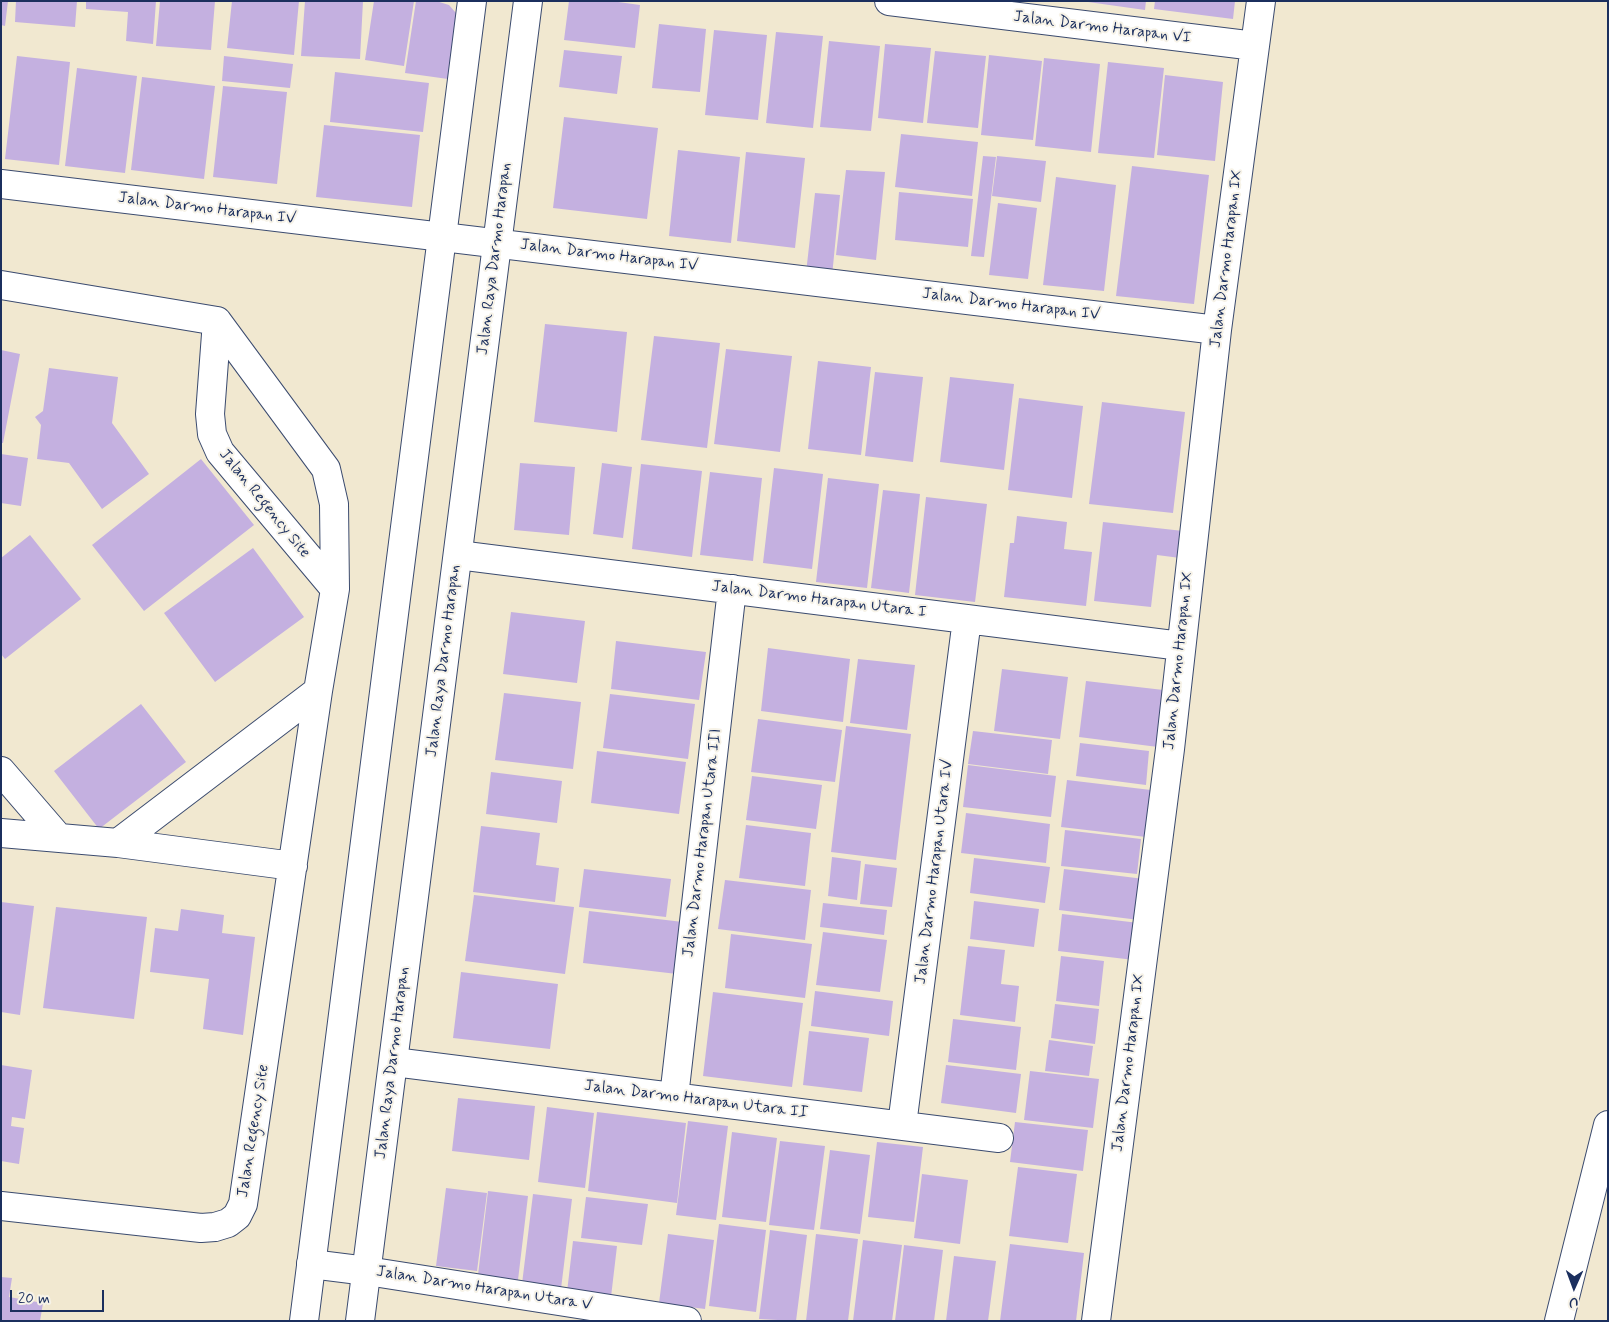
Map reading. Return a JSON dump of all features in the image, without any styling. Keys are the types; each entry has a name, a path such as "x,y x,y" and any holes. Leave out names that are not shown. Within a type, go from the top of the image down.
{"street":[{"path":"304,1321 472,1"},
{"name":"Jalan Raya Darmo Harapan","path":"360,1321 528,1"},
{"name":"Jalan Darmo Harapan VI","path":"889,1 1023,10 1255,46"},
{"name":"Jalan Darmo Harapan IX","path":"1096,1321 1170,749 1217,330 1261,1"},
{"name":"Jalan Darmo Harapan IV","path":"1,184 1217,330"},
{"path":"1,285 217,321"},
{"name":"Jalan Regency Site","path":"217,321 210,414 214,440 220,452 335,589"},
{"name":"Jalan Regency Site","path":"1,1206 202,1228 216,1227 228,1223 237,1216 243,1204 318,691 335,589 334,504 326,469 217,321"},
{"name":"Jalan Darmo Harapan Utara I","path":"458,555 1181,646"},
{"name":"Jalan Darmo Harapan Utara III","path":"674,1097 732,589"},
{"name":"Jalan Darmo Harapan Utara IV","path":"902,1126 967,619"},
{"path":"118,843 318,691"},
{"path":"1,771 58,837"},
{"path":"1,833 118,843 293,866"},
{"name":"Jalan Darmo Harapan Utara II","path":"394,1062 999,1138"},
{"path":"1559,1321 1608,1125"},
{"name":"Jalan Darmo Harapan Utara V","path":"311,1264 687,1321"}],"building":[{"path":"1,1 8,1 5,26 1,25"},
{"path":"16,1 77,1 75,27 15,22"},
{"path":"86,1 156,1 153,44 126,41 128,12 86,9"},
{"path":"160,1 215,1 211,50 156,46"},
{"path":"232,1 299,1 294,55 227,48"},
{"path":"305,1 363,1 360,59 301,56"},
{"path":"374,1 414,1 404,66 365,60"},
{"path":"416,1 436,1 449,5 456,13 448,79 405,73"},
{"path":"569,1 611,1 640,5 635,48 564,40"},
{"path":"1081,1 1146,1 1145,10"},
{"path":"1155,1 1235,1 1233,19 1154,9"},
{"path":"659,24 706,29 700,92 652,88"},
{"path":"714,30 767,35 758,120 705,115"},
{"path":"776,32 823,36 813,128 766,123"},
{"path":"829,41 880,46 871,131 820,127"},
{"path":"885,44 931,48 923,123 878,118"},
{"path":"564,50 622,56 617,94 559,87"},
{"path":"935,51 986,56 978,128 927,123"},
{"path":"989,55 1042,61 1033,140 981,135"},
{"path":"17,56 70,62 59,165 5,159"},
{"path":"224,56 293,64 290,88 222,81"},
{"path":"1044,58 1100,64 1091,152 1035,146"},
{"path":"1108,62 1164,68 1154,158 1098,153"},
{"path":"77,68 137,76 125,173 65,166"},
{"path":"335,72 429,83 423,132 330,122"},
{"path":"1165,75 1223,82 1215,161 1157,155"},
{"path":"142,77 215,86 204,179 131,170"},
{"path":"223,86 287,92 277,184 213,177"},
{"path":"564,117 658,128 647,219 553,208"},
{"path":"324,125 420,135 412,207 316,197"},
{"path":"901,134 978,142 972,196 895,187"},
{"path":"678,150 740,157 731,243 669,236"},
{"path":"746,152 805,158 795,248 737,241"},
{"path":"983,156 996,157 984,257 971,256"},
{"path":"997,156 1046,161 1041,202 992,196"},
{"path":"1132,166 1209,175 1194,304 1116,296"},
{"path":"846,170 885,172 876,260 836,255"},
{"path":"1056,177 1116,185 1104,291 1043,285"},
{"path":"899,192 973,199 968,247 895,240"},
{"path":"815,193 840,195 832,276 806,273"},
{"path":"998,203 1037,208 1028,279 989,275"},
{"path":"545,324 627,332 617,432 534,422"},
{"path":"654,336 720,343 707,448 641,440"},
{"path":"726,349 792,356 780,452 714,444"},
{"path":"1,350 20,354 3,443 1,443"},
{"path":"818,361 871,367 861,455 808,449"},
{"path":"49,368 118,377 112,423 149,474 102,509 69,463 37,459 41,425 35,417 43,411"},
{"path":"875,372 923,377 913,462 865,456"},
{"path":"950,377 1014,384 1004,470 940,462"},
{"path":"1019,398 1083,406 1072,498 1008,490"},
{"path":"1102,402 1185,412 1173,513 1089,504"},
{"path":"1,454 28,458 21,506 1,503"},
{"path":"201,459 254,525 144,611 92,545"},
{"path":"520,463 575,467 569,535 514,530"},
{"path":"602,463 632,467 623,538 593,534"},
{"path":"641,464 702,471 692,557 632,549"},
{"path":"774,468 823,474 812,569 763,563"},
{"path":"710,472 762,478 753,561 700,555"},
{"path":"828,478 879,484 867,588 816,582"},
{"path":"883,490 920,494 909,593 871,588"},
{"path":"926,497 987,504 975,602 915,595"},
{"path":"1017,516 1067,522 1064,549 1092,552 1086,606 1004,597 1010,543 1014,543"},
{"path":"1103,522 1192,532 1188,559 1157,555 1151,607 1094,601"},
{"path":"30,535 81,599 5,659 1,654 1,558"},
{"path":"253,548 304,617 215,682 164,613"},
{"path":"511,612 585,621 577,683 503,674"},
{"path":"616,641 706,652 699,700 611,689"},
{"path":"768,648 850,659 843,722 761,711"},
{"path":"858,659 915,665 907,730 850,723"},
{"path":"1002,669 1068,677 1060,739 994,731"},
{"path":"1086,681 1172,691 1166,748 1079,737"},
{"path":"504,693 581,702 573,769 495,760"},
{"path":"610,694 695,704 688,759 603,748"},
{"path":"141,704 186,762 99,829 54,771"},
{"path":"758,719 842,730 835,782 751,772"},
{"path":"846,726 911,734 896,860 831,852"},
{"path":"973,731 1052,740 1048,774 968,764"},
{"path":"1080,743 1149,751 1146,785 1076,776"},
{"path":"597,751 686,762 679,814 591,803"},
{"path":"968,765 1056,776 1051,817 963,807"},
{"path":"491,772 562,781 557,823 486,814"},
{"path":"752,776 822,785 816,829 746,820"},
{"path":"1067,780 1151,790 1146,837 1061,827"},
{"path":"966,813 1050,824 1046,863 961,853"},
{"path":"746,825 811,833 805,886 739,878"},
{"path":"481,826 540,833 536,865 559,868 555,902 473,892"},
{"path":"1065,830 1141,839 1137,874 1061,866"},
{"path":"832,857 861,861 857,900 828,896"},
{"path":"974,858 1050,867 1045,903 970,893"},
{"path":"865,864 897,868 892,907 860,904"},
{"path":"584,869 671,879 666,917 579,907"},
{"path":"1064,869 1144,879 1139,920 1059,910"},
{"path":"725,880 811,890 805,940 718,929"},
{"path":"474,895 574,907 565,974 465,961"},
{"path":"974,901 1039,909 1034,947 970,939"},
{"path":"1,902 34,906 20,1015 1,1012"},
{"path":"823,903 887,910 884,935 820,927"},
{"path":"56,907 147,917 134,1019 43,1008"},
{"path":"181,909 224,915 222,933 255,937 243,1035 203,1029 209,979 150,972 155,928 178,931"},
{"path":"589,911 683,922 677,974 583,963"},
{"path":"1062,914 1139,923 1134,960 1058,951"},
{"path":"823,932 887,940 880,992 816,985"},
{"path":"731,934 812,944 805,998 725,988"},
{"path":"968,946 1005,950 1001,984 1019,986 1015,1022 960,1015"},
{"path":"1061,956 1104,961 1099,1006 1056,1001"},
{"path":"461,972 558,984 550,1049 453,1038"},
{"path":"815,991 893,1001 889,1036 811,1026"},
{"path":"713,992 803,1003 792,1087 703,1076"},
{"path":"1055,1004 1099,1009 1095,1044 1051,1038"},
{"path":"953,1019 1021,1027 1016,1070 948,1062"},
{"path":"809,1031 869,1038 862,1092 803,1085"},
{"path":"1049,1040 1093,1046 1089,1076 1045,1071"},
{"path":"1,1065 32,1070 25,1119 12,1117 11,1126 24,1128 19,1164 1,1161"},
{"path":"946,1065 1021,1074 1016,1113 941,1103"},
{"path":"1030,1071 1099,1079 1093,1128 1024,1120"},
{"path":"458,1098 535,1106 529,1160 452,1151"},
{"path":"547,1107 594,1113 585,1188 538,1182"},
{"path":"597,1112 686,1123 677,1203 588,1191"},
{"path":"688,1121 728,1126 716,1220 676,1215"},
{"path":"1015,1122 1088,1130 1083,1171 1010,1162"},
{"path":"732,1132 777,1138 766,1222 722,1217"},
{"path":"780,1141 825,1146 814,1230 769,1225"},
{"path":"877,1142 923,1147 914,1222 868,1217"},
{"path":"830,1150 870,1155 860,1234 820,1229"},
{"path":"1018,1167 1077,1174 1068,1243 1009,1236"},
{"path":"922,1174 968,1180 960,1244 914,1238"},
{"path":"446,1188 487,1193 477,1271 436,1266"},
{"path":"488,1191 528,1196 518,1280 478,1275"},
{"path":"533,1194 572,1199 560,1297 521,1292"},
{"path":"586,1197 648,1204 642,1245 581,1238"},
{"path":"719,1224 766,1230 756,1312 709,1306"},
{"path":"770,1230 807,1235 796,1321 759,1319"},
{"path":"668,1234 714,1240 705,1309 659,1303"},
{"path":"816,1234 858,1239 848,1321 806,1321"},
{"path":"863,1240 902,1245 892,1321 853,1321"},
{"path":"573,1241 617,1246 611,1297 567,1292"},
{"path":"1010,1244 1084,1253 1076,1321 1000,1321"},
{"path":"904,1245 943,1250 934,1321 895,1321"},
{"path":"954,1256 996,1261 988,1321 946,1321"},
{"path":"1,1277 12,1278 9,1297 43,1303 40,1321 1,1321"}]}
